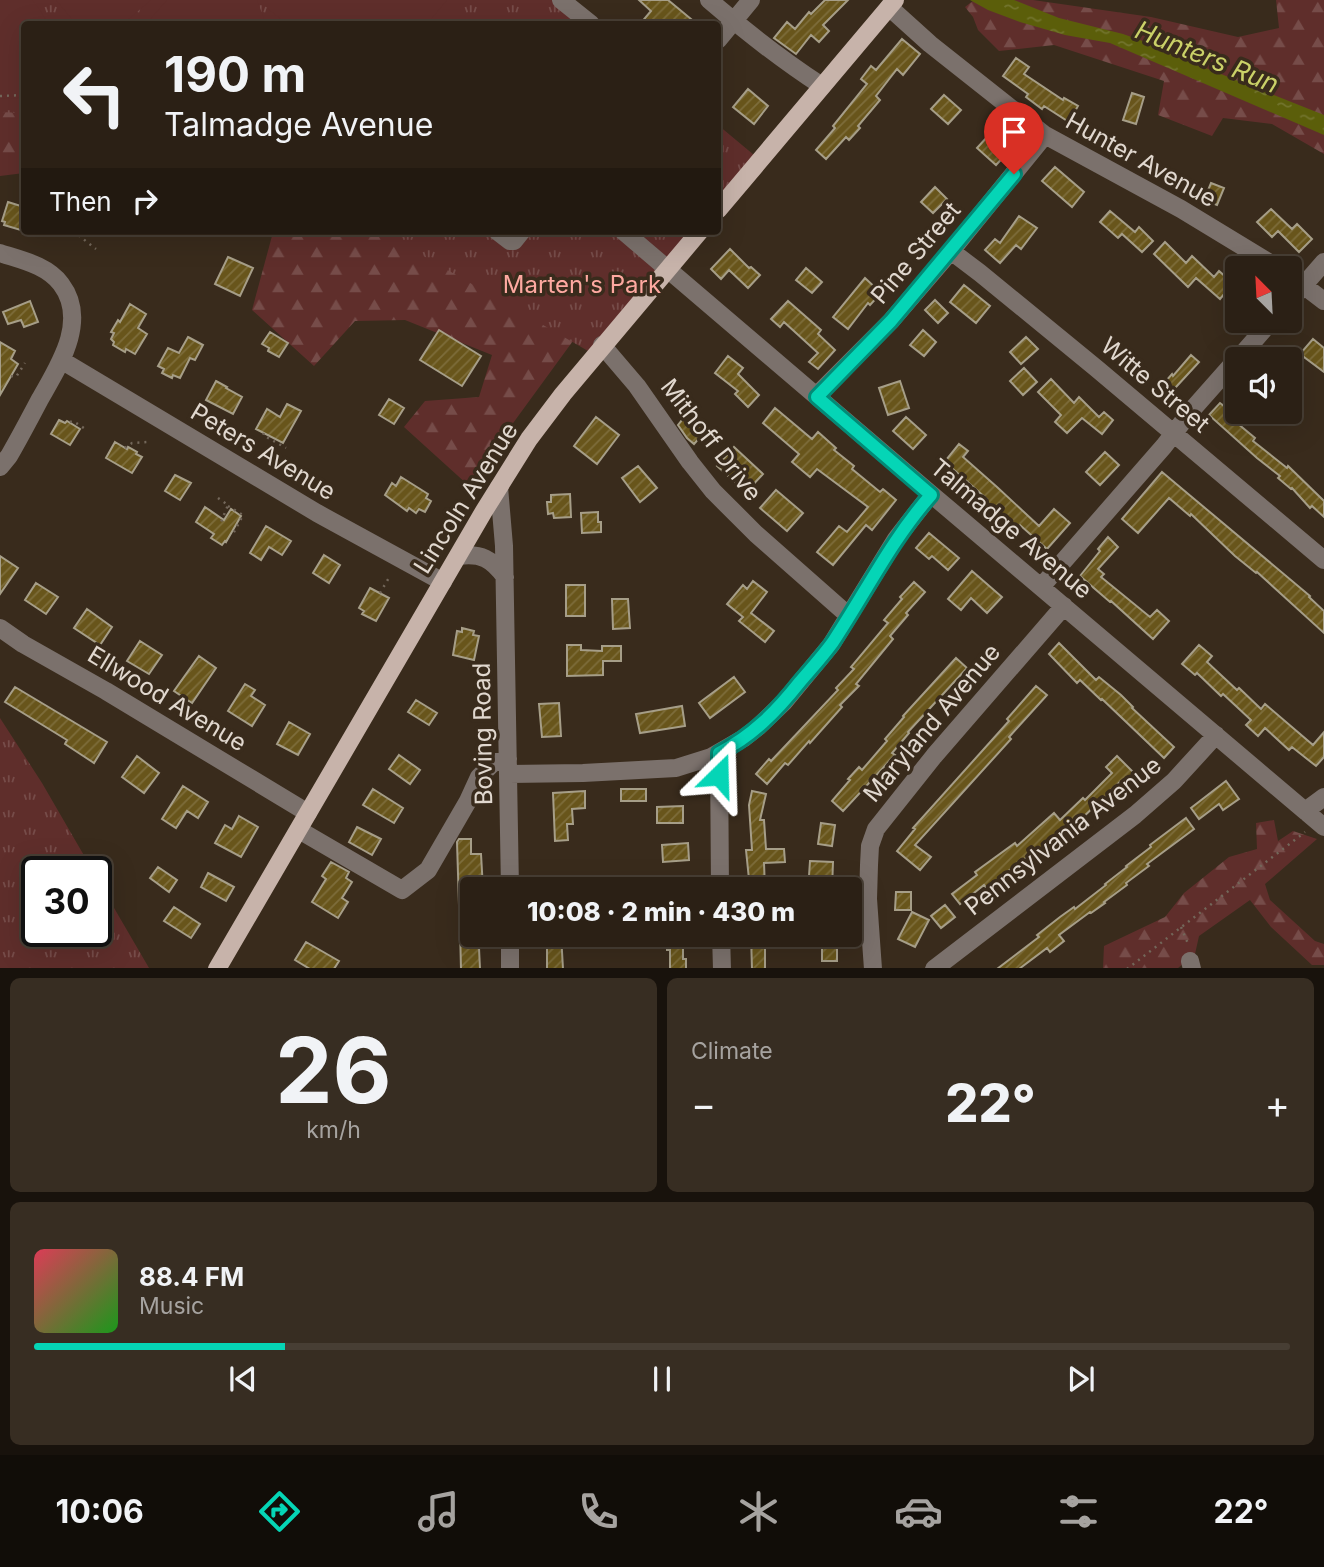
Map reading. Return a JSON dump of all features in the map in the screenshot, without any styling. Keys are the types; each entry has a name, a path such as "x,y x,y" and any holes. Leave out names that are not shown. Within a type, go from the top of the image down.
{"main road":[{"path":"721,206 892,4"},
{"name":"Lincoln Avenue","path":"218,968 529,439 602,345 697,235"}],"street":[{"path":"561,0 587,21"},
{"path":"709,0 781,58 822,86"},
{"path":"721,36 751,0"},
{"name":"Hunter Avenue","path":"892,4 929,44 1045,135 1181,209 1258,256"},
{"name":"Pine Street","path":"817,397 891,321 1045,135"},
{"path":"502,235 514,241 519,235"},
{"name":"Talmadge Avenue","path":"628,235 1216,736 1313,822"},
{"name":"Witte Street","path":"951,251 1174,433 1324,560"},
{"path":"0,253 35,265 53,276 62,285 72,316 71,332 61,360 9,456 0,467"},
{"path":"1302,277 1324,262"},
{"path":"1302,284 1324,301"},
{"path":"1248,347 1260,333"},
{"name":"Mithoff Drive","path":"602,345 637,386 713,491 756,534 849,616"},
{"name":"Peters Avenue","path":"61,360 317,513 443,582"},
{"path":"1041,587 1225,373"},
{"name":"Boving Road","path":"499,487 505,577 510,877"},
{"path":"299,830 402,890 428,870 468,802 479,777 493,763 509,767 583,773 676,768 719,753 744,738 784,702 831,645 896,539 931,495"},
{"path":"459,556 470,555 488,559 505,577"},
{"name":"Maryland Avenue","path":"873,968 868,899 870,846 876,829 934,756 1064,606"},
{"name":"Ellwood Avenue","path":"0,628 308,813"},
{"name":"Pennsylvania Avenue","path":"934,968 1135,815 1174,781 1216,736"},
{"path":"719,753 720,877"},
{"path":"1313,822 1324,797"},
{"path":"510,947 510,968"},
{"path":"721,947 722,968"}],"path":[{"path":"0,96 21,95"},
{"path":"78,235 96,249"},
{"path":"11,376 16,377 25,363"},
{"path":"69,422 73,421 87,430"},
{"path":"264,432 263,435 286,448"},
{"path":"125,448 132,443 147,442"},
{"path":"218,498 243,515 232,533"},
{"path":"221,523 228,506"},
{"path":"380,593 390,576"},
{"path":"1127,968 1313,822"}],"green space":[{"path":"0,0 565,0 591,21 21,21 21,113 0,112"},
{"path":"0,0 32,0 46,21 21,21 21,97 0,98"},
{"path":"56,0 151,0 126,21 74,21"},
{"path":"167,0 257,0 265,21 149,21"},
{"path":"267,0 447,0 430,21 283,21 267,8"},
{"path":"974,0 1033,0 1151,17 1238,37 1279,28 1276,0 1324,0 1324,154 1272,124 1223,118 1212,136 1158,115 1164,81 1054,45 999,51 978,30 965,7"},
{"path":"0,95 21,97 21,173 0,176"},
{"path":"721,128 760,160 721,206"},
{"name":"Marten's Park","path":"387,235 697,235 595,355"},
{"path":"470,235 589,319 468,485 404,427 425,401 479,397 492,355 405,320 355,321 314,366 252,310 272,236"},
{"path":"0,718 84,856 21,856 21,947 112,947 112,904 149,968 0,968"},
{"path":"1274,820 1278,841 1293,831 1317,839 1265,884 1270,900 1315,941 1324,944 1324,965 1312,965 1271,927 1250,900 1199,936 1195,954 1178,968 1103,968 1104,946 1165,917 1184,893 1229,857 1257,849 1256,823"}],"water":[{"path":"970,0 1014,0 1059,18 1123,34 1154,45 1324,115 1324,135 1110,43 1065,35 1020,22"}],"building":[{"path":"639,0 668,0 693,21 643,21 651,11"},
{"path":"825,0 848,0 823,25 829,31 819,42 811,35 796,54 774,38 787,22 795,29 809,12 811,14"},
{"path":"902,39 920,54 903,75 897,69 876,96 880,100 858,126 860,128 849,140 846,137 826,159 816,150 867,84 861,79 871,66 876,70"},
{"path":"1016,58 1029,67 1024,74 1063,100 1064,98 1078,106 1069,122 1044,106 1042,109 1026,97 1028,94 1003,76"},
{"path":"748,89 768,106 754,124 733,107"},
{"path":"1132,93 1144,97 1136,124 1123,120"},
{"path":"944,95 961,110 948,124 931,109"},
{"path":"989,135 1008,152 996,165 977,148"},
{"path":"1055,167 1084,192 1072,207 1042,181"},
{"path":"1211,183 1224,188 1217,205 1204,200"},
{"path":"935,187 947,199 933,213 921,202"},
{"path":"8,202 21,206 21,230 4,225 5,222 2,221"},
{"path":"1271,209 1292,229 1297,224 1312,239 1299,252 1278,231 1272,237 1257,222"},
{"path":"1110,211 1135,232 1139,227 1153,241 1142,252 1122,234 1118,238 1100,222"},
{"path":"1019,216 1037,228 1021,249 1016,245 1000,263 985,250 995,239 1000,243"},
{"path":"1165,242 1186,263 1192,256 1214,277 1219,271 1225,276 1225,293 1220,299 1196,278 1188,287 1154,254"},
{"path":"730,249 760,275 748,288 729,270 721,279 711,269"},
{"path":"228,257 253,268 240,296 215,284"},
{"path":"806,268 822,282 812,293 796,280"},
{"path":"865,278 881,293 870,305 868,303 848,329 833,317"},
{"path":"964,285 990,306 976,323 950,302"},
{"path":"935,300 948,313 938,323 925,310"},
{"path":"30,301 38,322 24,327 21,320 8,324 3,312"},
{"path":"788,301 821,330 818,334 835,350 818,369 809,362 818,353 784,322 780,327 771,319"},
{"path":"130,304 146,314 138,328 147,334 135,354 113,345 111,339 114,333 111,332"},
{"path":"439,330 481,356 462,386 420,360"},
{"path":"923,330 936,342 924,356 910,345"},
{"path":"270,332 288,343 279,357 262,344"},
{"path":"188,337 203,345 195,360 190,358 180,378 173,375 172,378 162,373 164,369 158,366 168,348 179,353"},
{"path":"1026,337 1038,349 1021,364 1010,352"},
{"path":"1313,339 1324,348 1324,372 1302,356 1302,352"},
{"path":"0,342 15,351 11,359 18,364 0,395"},
{"path":"1191,355 1199,362 1164,400 1157,394 1161,390 1159,389"},
{"path":"728,356 743,368 738,374 759,395 748,407 735,394 738,391 715,373"},
{"path":"1024,368 1037,382 1023,395 1010,381"},
{"path":"1051,379 1074,403 1079,397 1099,417 1104,412 1113,420 1102,434 1082,418 1067,433 1055,422 1061,415 1038,392"},
{"path":"216,381 242,397 233,414 206,400"},
{"path":"900,381 909,408 888,415 879,388"},
{"path":"389,399 404,408 394,424 379,415"},
{"path":"1220,403 1224,406 1225,424 1238,424 1255,438 1253,441 1287,468 1288,466 1324,501 1324,517 1312,506 1310,508 1292,488 1278,478 1280,476 1209,415"},
{"path":"287,404 301,411 283,443 256,429 267,409 280,417"},
{"path":"775,408 812,439 818,432 836,448 834,450 854,466 852,469 880,492 883,489 896,500 872,530 866,525 833,565 817,552 839,526 847,532 868,507 817,469 810,477 792,462 799,454 763,423"},
{"path":"690,410 709,427 694,444 678,425"},
{"path":"596,417 619,435 597,464 574,446"},
{"path":"906,417 926,435 913,449 893,431"},
{"path":"59,420 65,423 67,421 80,429 70,445 51,434"},
{"path":"115,442 142,457 132,473 106,458"},
{"path":"959,444 968,451 963,457 1039,526 1054,509 1070,523 1047,549 1020,525 1015,530 984,502 987,499 953,469 951,471 942,465"},
{"path":"734,447 763,474 746,492 717,466"},
{"path":"1105,452 1119,465 1100,485 1086,472"},
{"path":"638,466 657,488 640,502 622,478"},
{"path":"1162,472 1310,596 1324,611 1324,633 1191,514 1190,516 1169,498 1138,533 1122,519"},
{"path":"175,475 191,483 180,500 165,491"},
{"path":"401,477 428,494 426,498 431,501 425,512 419,509 416,513 409,508 407,511 385,495 392,483 396,486"},
{"path":"776,490 803,513 787,531 760,508"},
{"path":"570,494 571,517 554,518 553,513 548,514 547,502 551,502 551,495"},
{"path":"205,507 224,520 231,509 241,516 222,545 211,538 214,534 196,522"},
{"path":"598,512 601,532 582,533 581,513"},
{"path":"266,526 291,541 282,555 269,547 261,560 250,553"},
{"path":"929,533 959,558 948,570 932,556 929,559 916,548"},
{"path":"1108,537 1118,547 1098,569 1104,574 1101,577 1150,617 1157,610 1169,621 1153,639 1080,576"},
{"path":"324,555 340,565 329,583 313,573"},
{"path":"0,556 18,568 0,594"},
{"path":"972,571 1002,597 987,613 971,598 961,610 948,599"},
{"path":"753,581 767,592 751,613 774,631 765,642 739,621 743,617 727,604 743,585 747,589"},
{"path":"914,582 925,592 890,636 893,639 856,684 859,686 810,743 809,741 788,765 785,763 767,784 756,774 838,690 836,688 854,669 851,667 888,623 884,620 902,599 900,597"},
{"path":"36,583 58,597 46,614 25,600"},
{"path":"566,585 585,585 585,616 566,616"},
{"path":"370,588 389,598 376,621 362,614 364,611 359,608"},
{"path":"612,599 628,599 630,628 613,629"},
{"path":"87,609 112,627 100,645 74,628"},
{"path":"462,628 474,631 473,635 479,636 474,660 453,655 457,631 462,632"},
{"path":"140,641 162,655 149,674 127,661"},
{"path":"1059,643 1096,680 1099,677 1121,695 1174,747 1164,758 1080,680 1077,683 1049,654"},
{"path":"567,645 581,645 581,650 602,651 602,646 621,646 621,661 603,661 603,675 567,676"},
{"path":"1199,645 1212,656 1207,662 1261,709 1265,704 1313,745 1324,732 1324,757 1316,766 1292,747 1289,750 1265,728 1258,736 1246,725 1251,720 1223,694 1221,696 1197,673 1195,675 1182,664"},
{"path":"199,656 216,668 192,703 174,691"},
{"path":"956,658 967,668 908,732 892,753 895,755 843,811 832,801 850,780 848,779 859,767 862,770 887,741 885,739 903,716"},
{"path":"734,677 745,692 710,718 699,703"},
{"path":"245,684 255,690 251,696 265,705 252,726 228,711"},
{"path":"1036,686 1047,695 915,845 931,857 920,870 897,851 915,829 913,828 1009,721 1007,719"},
{"path":"15,687 107,742 94,763 65,744 67,740 5,702"},
{"path":"416,700 437,713 429,725 408,712"},
{"path":"559,703 561,736 542,737 539,704"},
{"path":"682,706 685,726 640,733 636,714"},
{"path":"289,722 310,734 298,755 277,744"},
{"path":"399,755 420,770 410,784 389,769"},
{"path":"137,756 159,773 144,793 122,777"},
{"path":"1117,756 1139,778 1128,789 1120,782 1100,804 1079,821 1076,819 1035,856 1032,853 998,879 1000,882 988,890 984,885 960,904 952,894 977,875 975,872 1015,843 1017,846 1054,813 1060,820 1083,798 1085,800 1112,773 1106,767"},
{"path":"1226,781 1239,799 1223,810 1219,804 1199,819 1191,808"},
{"path":"183,786 208,802 198,818 187,811 176,828 162,819"},
{"path":"373,789 403,808 394,823 363,805"},
{"path":"621,789 646,789 646,801 621,801"},
{"path":"585,791 585,808 572,809 573,824 567,824 568,840 555,841 553,793"},
{"path":"752,791 766,794 760,820 764,820 766,849 784,849 785,862 764,863 765,877 749,877 746,850 752,850 749,805"},
{"path":"683,806 683,823 657,823 657,807"},
{"path":"239,816 258,827 241,857 215,843 225,825 232,829"},
{"path":"1186,818 1194,829 1147,864 1149,866 1105,903 1059,935 1064,941 1050,952 1047,948 1020,968 998,968 1060,917 1106,885 1151,847 1150,845"},
{"path":"821,823 835,825 832,846 818,844"},
{"path":"357,827 381,839 372,855 349,842"},
{"path":"459,839 471,839 471,854 481,854 482,877 460,877 460,905 459,905"},
{"path":"688,843 689,860 663,862 662,845"},
{"path":"810,861 833,862 832,877 809,876"},
{"path":"331,862 349,872 346,878 352,882 342,898 348,902 338,918 312,902 326,879 322,876"},
{"path":"158,867 177,880 169,892 150,878"},
{"path":"208,873 234,887 226,901 201,887"},
{"path":"896,892 911,892 911,910 895,910"},
{"path":"945,905 955,917 941,928 931,916"},
{"path":"174,907 200,924 191,938 164,921"},
{"path":"912,912 929,920 915,947 898,939"},
{"path":"306,942 339,961 335,968 308,968 295,960"},
{"path":"460,947 484,947 479,948 480,968 461,968"},
{"path":"547,947 562,947 563,968 547,968"},
{"path":"667,947 683,947 686,968 670,968 670,950 667,950"},
{"path":"751,947 765,947 765,968 752,968"},
{"path":"822,947 837,947 837,961 822,961"}],"route":[{"path":"719,775 719,753 744,738 771,715 831,645 896,539 931,495 817,397 891,321 1014,174"}],"water label":[{"name":"Hunters Run","path":"1207,57"}]}
